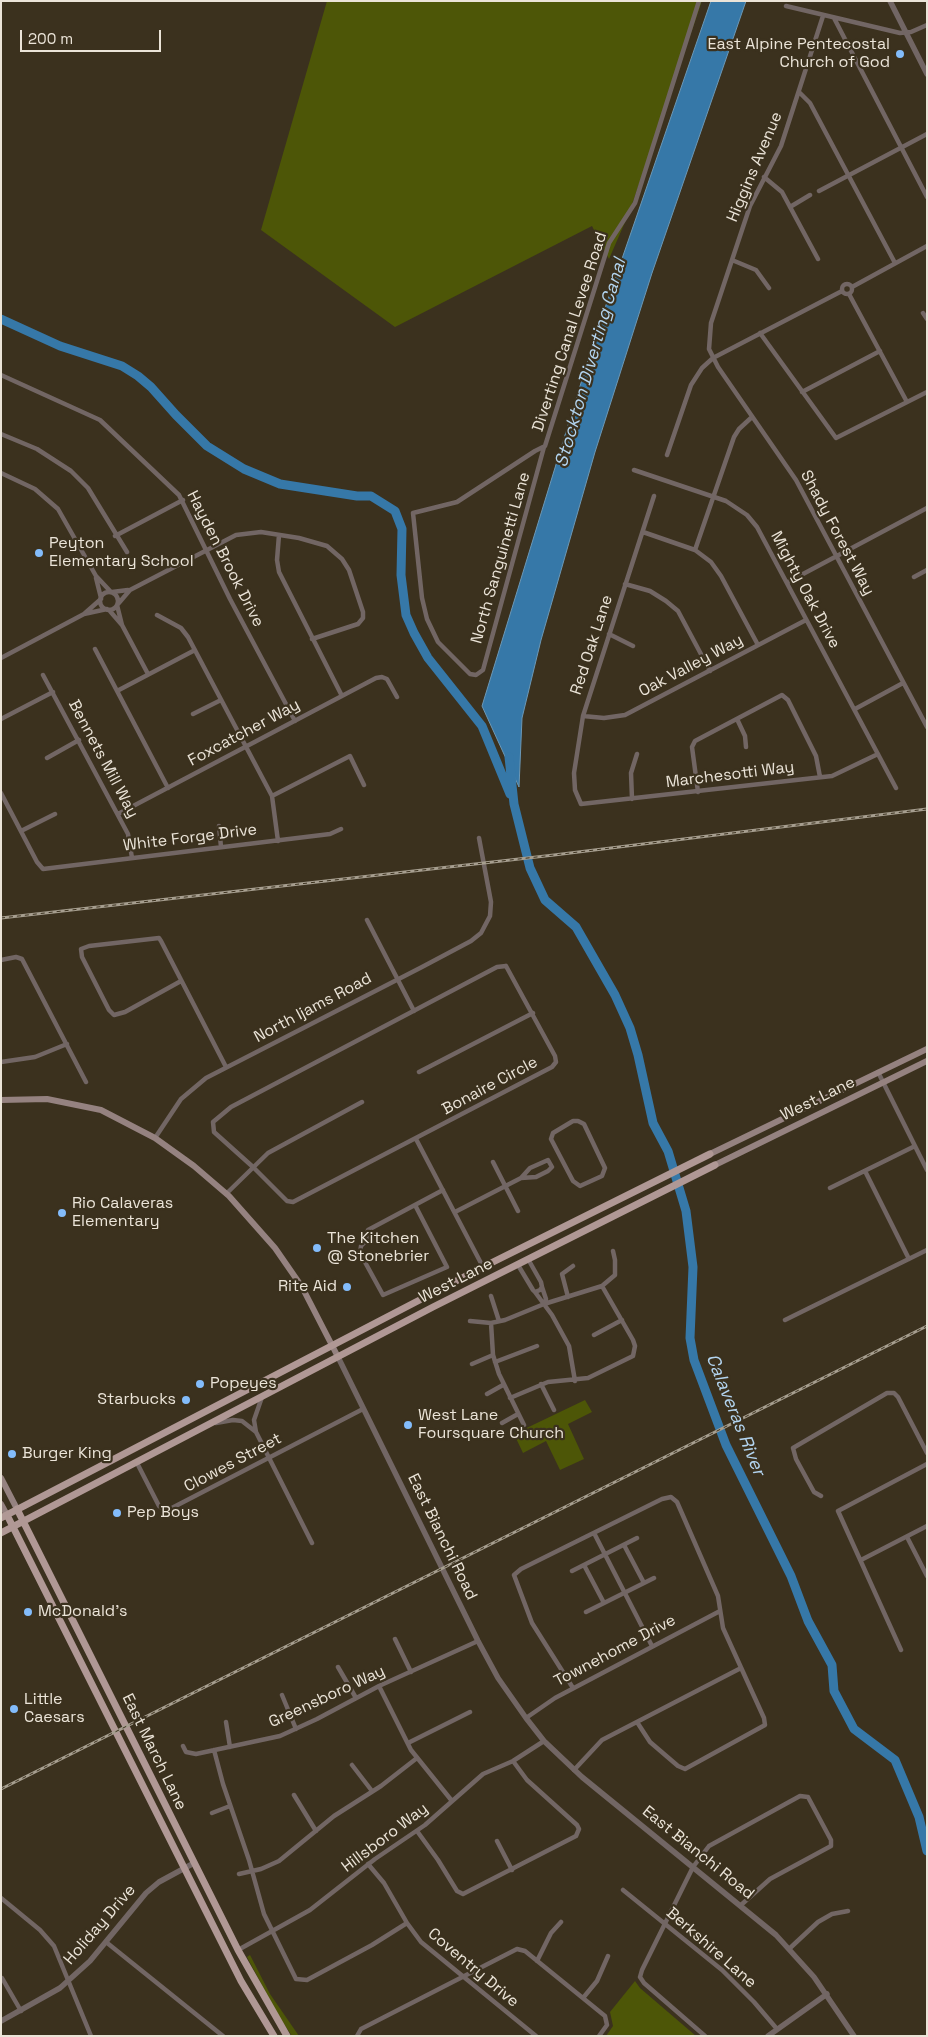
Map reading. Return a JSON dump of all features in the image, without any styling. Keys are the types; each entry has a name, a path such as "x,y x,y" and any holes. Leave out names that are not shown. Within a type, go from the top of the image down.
{"main road":[{"name":"West Lane","path":"4,1516 483,1266 927,1049"},
{"name":"West Lane","path":"1,1533 654,1194 927,1061"},
{"name":"East Bianchi Road","path":"1,1100 48,1099 86,1106 115,1116 155,1138 194,1166 226,1194 260,1230 290,1270 338,1358"},
{"path":"792,1127 791,1122 793,1119 809,1110 818,1102"},
{"path":"754,1146 762,1137 774,1130 773,1124"},
{"name":"East March Lane","path":"1,1478 238,1950 287,2036"},
{"name":"East March Lane","path":"1,1504 4,1516 13,1527 241,1981 274,2036"}],"street":[{"name":"Diverting Canal Levee Road","path":"545,447 609,243 635,203 700,1"},
{"path":"890,1 927,74"},
{"path":"786,6 823,16 906,33 927,25"},
{"name":"Higgins Avenue","path":"713,358 708,340 711,323 750,206 781,146 823,16"},
{"path":"834,18 927,197"},
{"path":"799,92 810,103 895,263"},
{"path":"818,191 927,134"},
{"path":"764,177 782,192 818,259"},
{"path":"790,207 810,195"},
{"path":"850,294 852,287 927,246"},
{"path":"732,260 756,270 769,288"},
{"path":"667,455 695,376 713,358 842,291 846,284 852,287"},
{"path":"842,291 850,294 907,402"},
{"path":"923,313 927,319"},
{"path":"760,333 836,438 927,392"},
{"path":"802,392 880,351"},
{"name":"Shady Forest Way","path":"713,358 796,480 927,727"},
{"name":"Hayden Brook Drive","path":"1,375 100,420 162,476 183,500 230,599 295,721"},
{"path":"695,550 734,437 752,417"},
{"path":"1,434 37,449 71,471 88,488 126,552"},
{"name":"North Sanguinetti Lane","path":"545,447 483,670 476,675 468,673 444,650 430,627 422,598 413,513 457,502 545,447"},
{"name":"Mighty Oak Drive","path":"634,470 713,496 737,507 757,527 788,582 806,620 896,788"},
{"path":"1,473 35,489 58,509 96,576 117,596 117,605 122,625 148,674"},
{"name":"Red Oak Lane","path":"581,804 575,790 574,773 583,716 654,496"},
{"path":"115,536 183,500"},
{"path":"788,582 927,508"},
{"path":"642,532 695,550 706,557 718,570 758,645"},
{"path":"84,614 108,610 117,605 130,590 207,549 243,533 279,535 316,541 337,554 349,570 363,618 358,624 312,639"},
{"path":"279,535 277,555 279,572 342,696"},
{"path":"914,577 927,570"},
{"path":"96,576 101,604 122,625"},
{"path":"625,584 650,591 666,600 678,611 710,671"},
{"path":"1,658 84,614 105,593 130,590"},
{"path":"157,616 181,628 195,650 272,796 278,841"},
{"name":"Oak Valley Way","path":"583,716 604,718 625,715 806,620"},
{"path":"609,634 633,646"},
{"path":"95,649 168,788"},
{"path":"117,691 195,650"},
{"name":"Bennets Mill Way","path":"43,675 128,834 132,858"},
{"name":"Foxcatcher Way","path":"118,814 342,696 382,677 387,679 397,697"},
{"path":"855,709 903,683"},
{"path":"1,719 53,692"},
{"path":"698,792 693,744 698,739 778,696 786,697 816,756 820,777"},
{"path":"193,714 221,700"},
{"path":"737,719 745,736 746,747"},
{"path":"47,758 79,740"},
{"path":"632,799 631,773 637,754"},
{"name":"Marchesotti Way","path":"581,804 820,777 848,770 878,754"},
{"path":"272,796 350,756 364,785"},
{"path":"1,793 21,831 55,814"},
{"path":"219,826 221,848"},
{"name":"White Forge Drive","path":"21,831 41,868 278,841 330,834 341,829"},
{"name":"North Ijams Road","path":"155,1138 186,1094 199,1082 476,937 485,928 491,913 492,902 480,838"},
{"path":"367,920 414,1011"},
{"path":"182,981 125,1012 114,1015 109,1010 86,966 81,949 89,946 159,938 182,981 226,1067"},
{"path":"1,960 22,959 86,1082"},
{"name":"Bonaire Circle","path":"502,965 510,969 556,1056 556,1062 552,1067 293,1202 287,1201 214,1132 213,1122 231,1107 414,1011 502,965"},
{"path":"419,1072 532,1013"},
{"path":"1,1062 35,1057 66,1044"},
{"path":"878,1072 927,1170"},
{"path":"226,1194 253,1167 280,1146 362,1102"},
{"path":"573,1121 582,1122 604,1163 605,1171 596,1179 577,1185 563,1163 551,1139 553,1133 573,1121"},
{"path":"416,1139 483,1266"},
{"path":"830,1188 915,1146"},
{"path":"455,1212 521,1178 530,1168 548,1160 557,1152"},
{"path":"548,1160 552,1167"},
{"path":"493,1162 518,1212"},
{"path":"521,1178 536,1177 552,1167 563,1163"},
{"path":"865,1171 909,1259"},
{"path":"415,1205 447,1267 383,1295 360,1250 366,1241 368,1230 443,1190"},
{"path":"785,1320 927,1250"},
{"path":"470,1321 491,1323 499,1321 544,1304 602,1286 615,1275 613,1251"},
{"path":"528,1260 542,1287 546,1299 544,1304"},
{"path":"518,1265 569,1346 575,1381"},
{"path":"568,1297 562,1274 573,1266"},
{"path":"510,1398 541,1384 588,1378 630,1358 635,1351 633,1340 602,1286"},
{"path":"535,1292 542,1287"},
{"path":"491,1296 499,1321"},
{"path":"594,1334 622,1320"},
{"path":"491,1323 495,1362 503,1385 524,1425"},
{"path":"495,1362 537,1346"},
{"path":"472,1364 493,1355"},
{"name":"East Bianchi Road","path":"338,1358 478,1641 498,1678 526,1718 544,1740 574,1770 741,1905 789,1948 827,1994 854,2036"},
{"path":"541,1384 554,1410"},
{"path":"487,1394 503,1385"},
{"path":"821,1496 814,1492 796,1459 793,1448 842,1418 887,1394 894,1392 927,1453"},
{"path":"262,1397 254,1420 256,1432 312,1543"},
{"name":"Clowes Street","path":"137,1463 159,1506 166,1511 363,1409"},
{"path":"502,1423 518,1414"},
{"path":"210,1424 233,1420 242,1421 256,1432"},
{"path":"901,1650 838,1510 927,1464"},
{"path":"573,1688 532,1623 514,1575 521,1569 662,1499 671,1497 676,1502 718,1596 724,1628 764,1718 765,1725 685,1769 678,1766 650,1742 637,1722"},
{"path":"861,1560 927,1526"},
{"path":"594,1533 652,1646"},
{"path":"907,1537 927,1576"},
{"path":"572,1571 637,1538"},
{"path":"624,1545 644,1583"},
{"path":"584,1565 604,1603"},
{"path":"586,1612 654,1578"},
{"name":"Townehome Drive","path":"526,1718 547,1702 720,1611"},
{"path":"395,1639 411,1672"},
{"name":"Greensboro Way","path":"184,1746 191,1754 265,1740 296,1729 379,1686 478,1641"},
{"path":"338,1667 356,1698"},
{"path":"574,1770 602,1740 741,1668"},
{"path":"379,1686 417,1758 452,1801"},
{"path":"282,1695 296,1729"},
{"path":"408,1742 470,1712"},
{"path":"226,1722 230,1747"},
{"name":"Hillsboro Way","path":"238,1950 272,1932 327,1898 368,1864 416,1831 483,1774 513,1761 544,1740"},
{"path":"214,1750 264,1914 294,1977 299,1981 308,1980 372,1945 406,1923"},
{"path":"239,1874 278,1861 334,1816 417,1758"},
{"path":"416,1831 460,1893 466,1894 576,1836 579,1828 527,1780 513,1761"},
{"path":"352,1764 372,1791"},
{"path":"294,1795 316,1832"},
{"path":"705,2036 644,1983 640,1977 642,1970 694,1867 712,1844 800,1796 805,1796 810,1800 831,1840 831,1846 770,1879 741,1905"},
{"path":"212,1813 230,1806"},
{"path":"497,1841 512,1870"},
{"name":"Holiday Drive","path":"1,2022 50,1995 69,1981 106,1942 146,1893 160,1882 194,1864"},
{"name":"Coventry Drive","path":"368,1864 391,1893 406,1923 421,1942 536,2036"},
{"name":"Berkshire Lane","path":"623,1890 737,1984 777,2029"},
{"path":"1,1898 49,1939 58,1952 91,2036"},
{"path":"789,1948 818,1922 832,1914 848,1911"},
{"path":"537,1961 551,1933 561,1922"},
{"path":"106,1942 223,2036"},
{"path":"357,2036 360,2029 517,1949 525,1951 605,2016 607,2021 605,2028 599,2036"},
{"path":"583,1998 597,1981 608,1956"},
{"path":"2,1978 20,2011"},
{"path":"768,2036 827,1994"}],"green space":[{"path":"327,1 702,1 629,213 609,259 592,226 395,327 261,230"},
{"path":"585,1400 592,1412 568,1424 584,1459 560,1470 546,1441 523,1453 514,1434"},
{"path":"250,1955 270,1994 299,2036 292,2036 278,2015 247,1957"},
{"path":"635,1981 640,1988 696,2036 606,2036 613,2026 610,2012"}],"water":[{"name":"Stockton Diverting Canal","path":"711,1 746,1 652,273 595,452 541,640 522,718 519,787 482,706 596,334"}],"waterway":[{"name":"Calaveras River","path":"1,319 60,346 122,366 151,387 207,446 244,469 280,484 357,496 371,496 395,511 402,529 401,575 406,615 428,658 482,726 510,794"},
{"name":"Calaveras River","path":"509,757 514,804 530,868 545,900 576,927 615,995 630,1028 653,1123 668,1151 686,1211 693,1267 690,1338 694,1360 726,1445 791,1576 808,1621 832,1665 834,1691 854,1729 895,1760 919,1817 927,1851"}],"railway":[{"path":"1,918 554,855 927,809"},
{"path":"1,1789 927,1326"}],"place":[{"name":"East Alpine Pentecostal Church of God","path":"900,54"},
{"name":"Peyton Elementary School","path":"39,553"},
{"name":"Rio Calaveras Elementary","path":"62,1213"},
{"name":"The Kitchen @ Stonebrier","path":"317,1248"},
{"name":"Rite Aid","path":"347,1287"},
{"name":"Popeyes","path":"200,1384"},
{"name":"Starbucks","path":"186,1400"},
{"name":"West Lane Foursquare Church","path":"408,1425"},
{"name":"Burger King","path":"12,1454"},
{"name":"Pep Boys","path":"117,1513"},
{"name":"McDonald's","path":"28,1612"},
{"name":"Little Caesars","path":"14,1709"}]}
